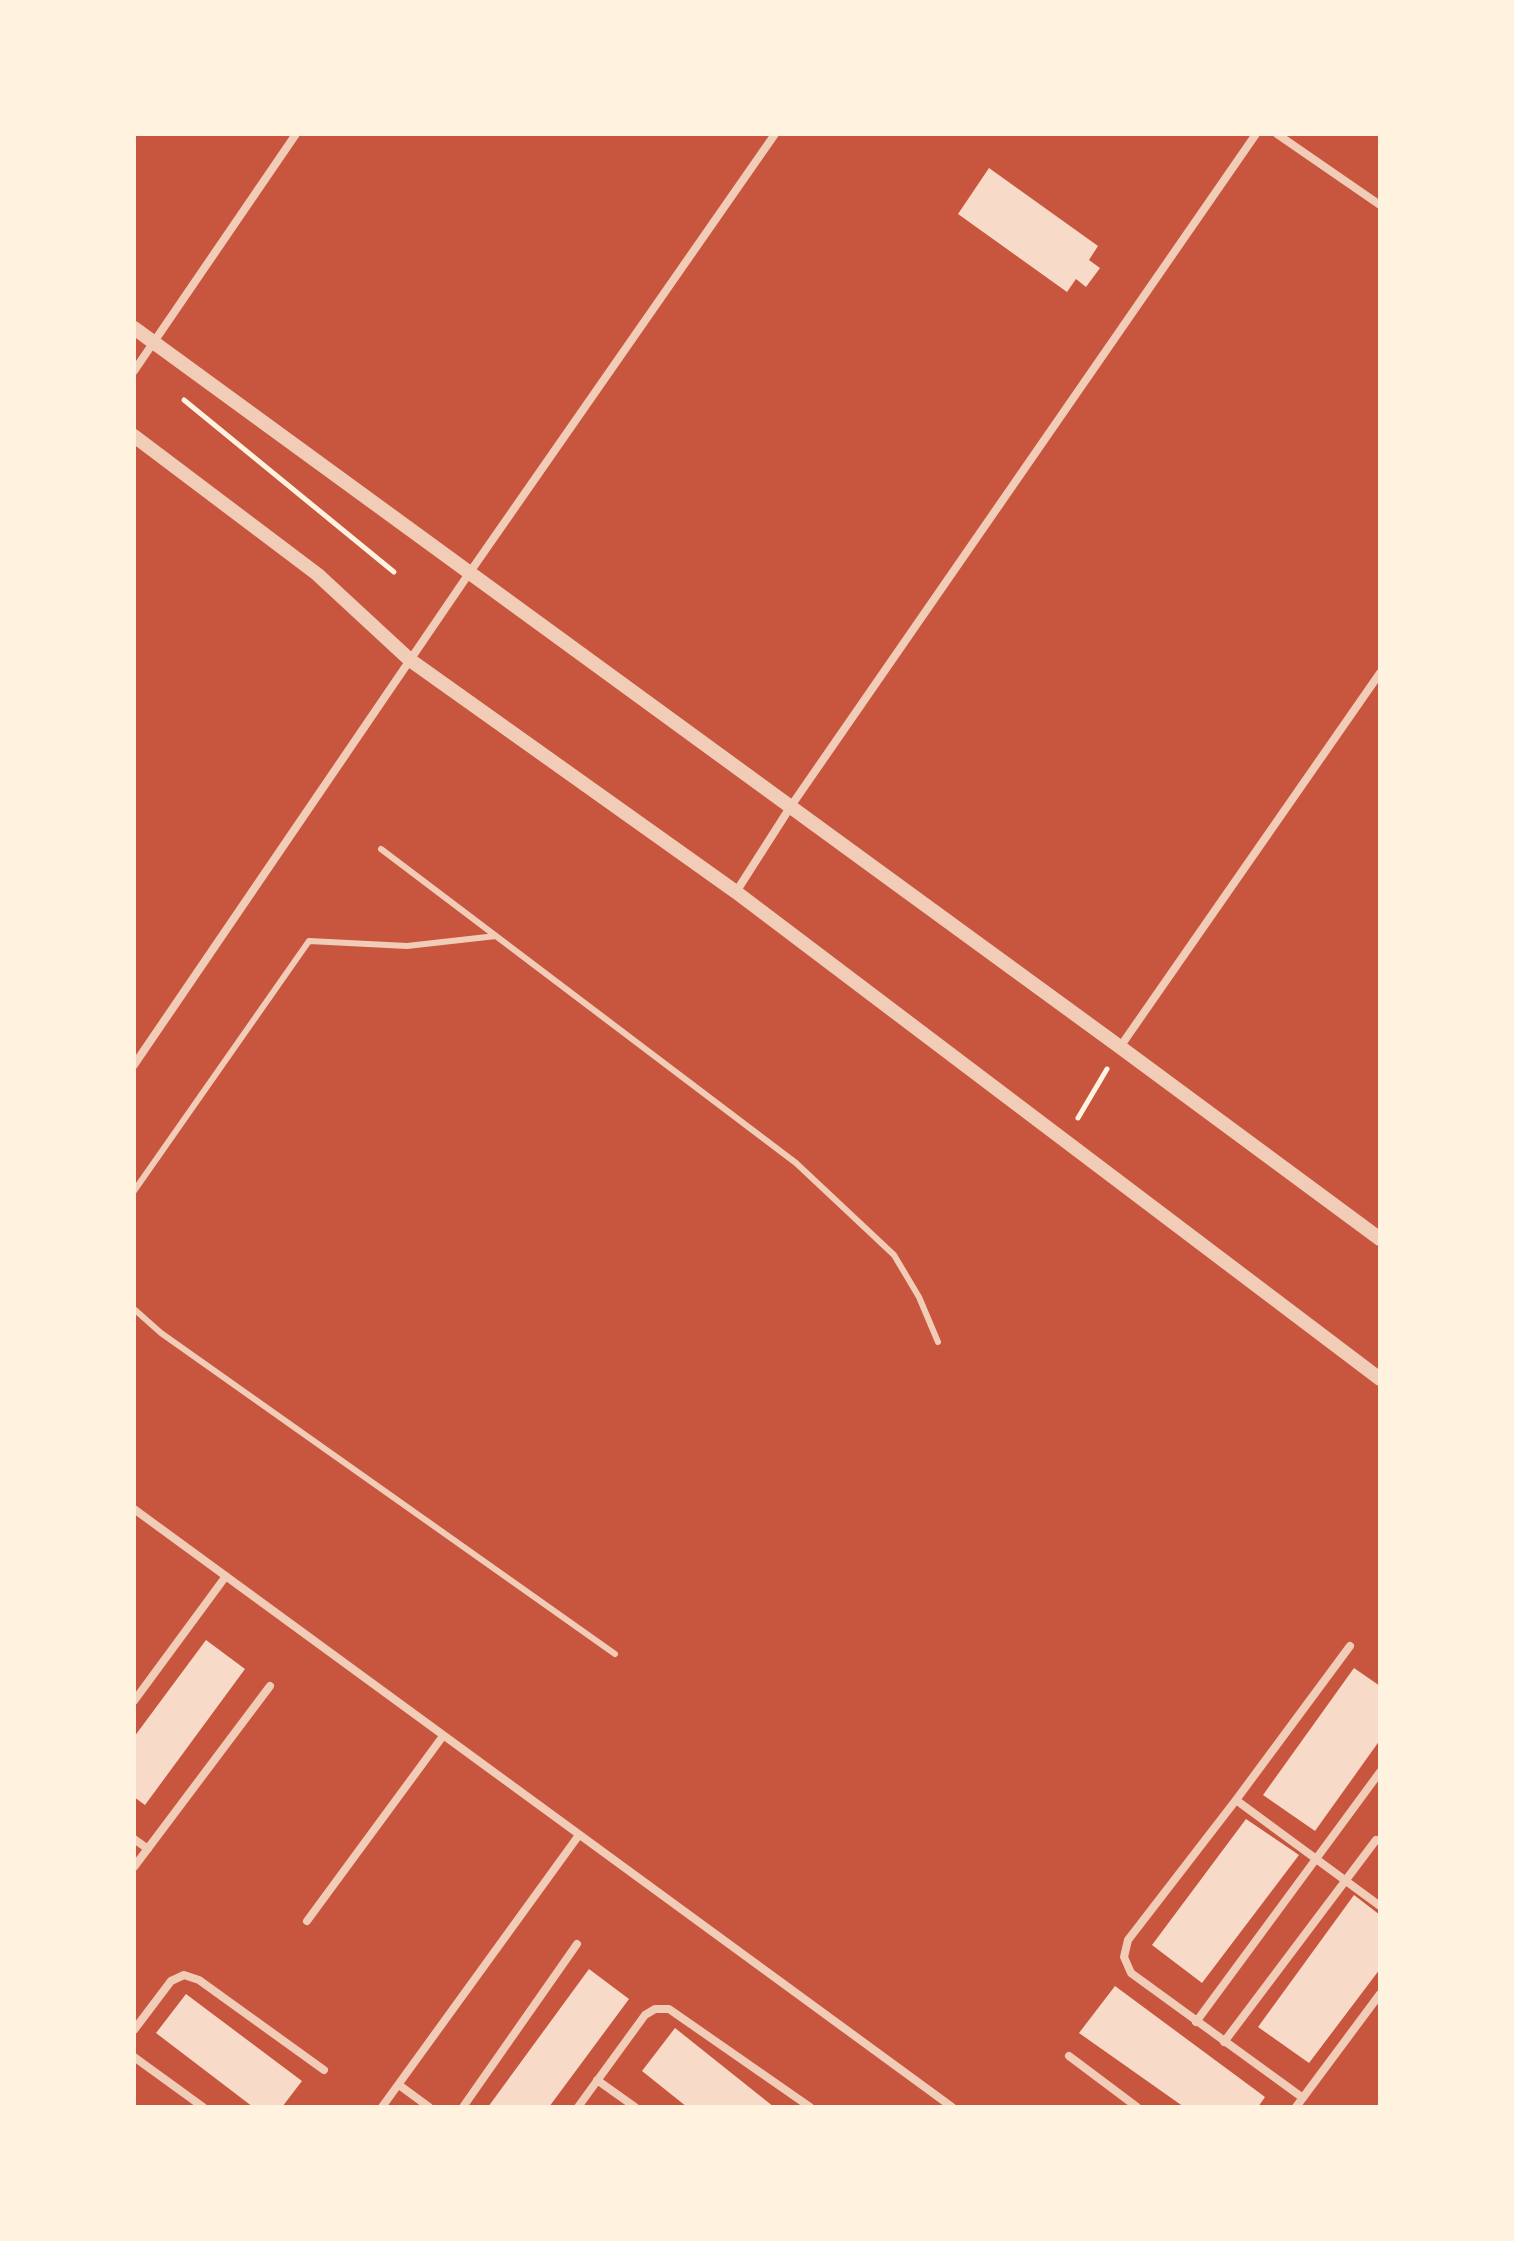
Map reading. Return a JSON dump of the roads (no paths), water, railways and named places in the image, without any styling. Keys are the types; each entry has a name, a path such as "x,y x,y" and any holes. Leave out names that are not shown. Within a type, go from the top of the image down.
{"street":[{"path":"134,370 296,134"},
{"path":"134,1065 470,572 775,134"},
{"path":"736,892 791,806 1256,134"},
{"path":"1277,134 1380,205"},
{"path":"134,328 1380,1239"},
{"path":"134,436 317,574 410,660 736,892 1380,1379"},
{"path":"1120,1047 1380,673"},
{"path":"134,1509 952,2107"},
{"path":"134,1701 226,1576"},
{"path":"1303,2098 1131,1973 1124,1957 1128,1940 1350,1646"},
{"path":"134,1867 270,1686"},
{"path":"307,1921 443,1736"},
{"path":"1196,2022 1380,1772"},
{"path":"1236,1800 1380,1906"},
{"path":"382,2107 579,1835"},
{"path":"134,1839 148,1849"},
{"path":"1224,2042 1376,1840"},
{"path":"463,2107 577,1944"},
{"path":"134,2030 171,1981 184,1975 199,1980 324,2070"},
{"path":"1296,2107 1380,1994"},
{"path":"578,2107 645,2015 655,2009 669,2009 810,2107"},
{"path":"1069,2056 1137,2107"},
{"path":"134,2057 203,2107"},
{"path":"597,2080 635,2107"},
{"path":"399,2085 429,2107"}],"lane":[{"path":"381,849 796,1163 894,1255 919,1297 938,1342"},
{"path":"134,1191 309,941 407,946 497,936"},
{"path":"134,1309 161,1333 615,1654"}]}
